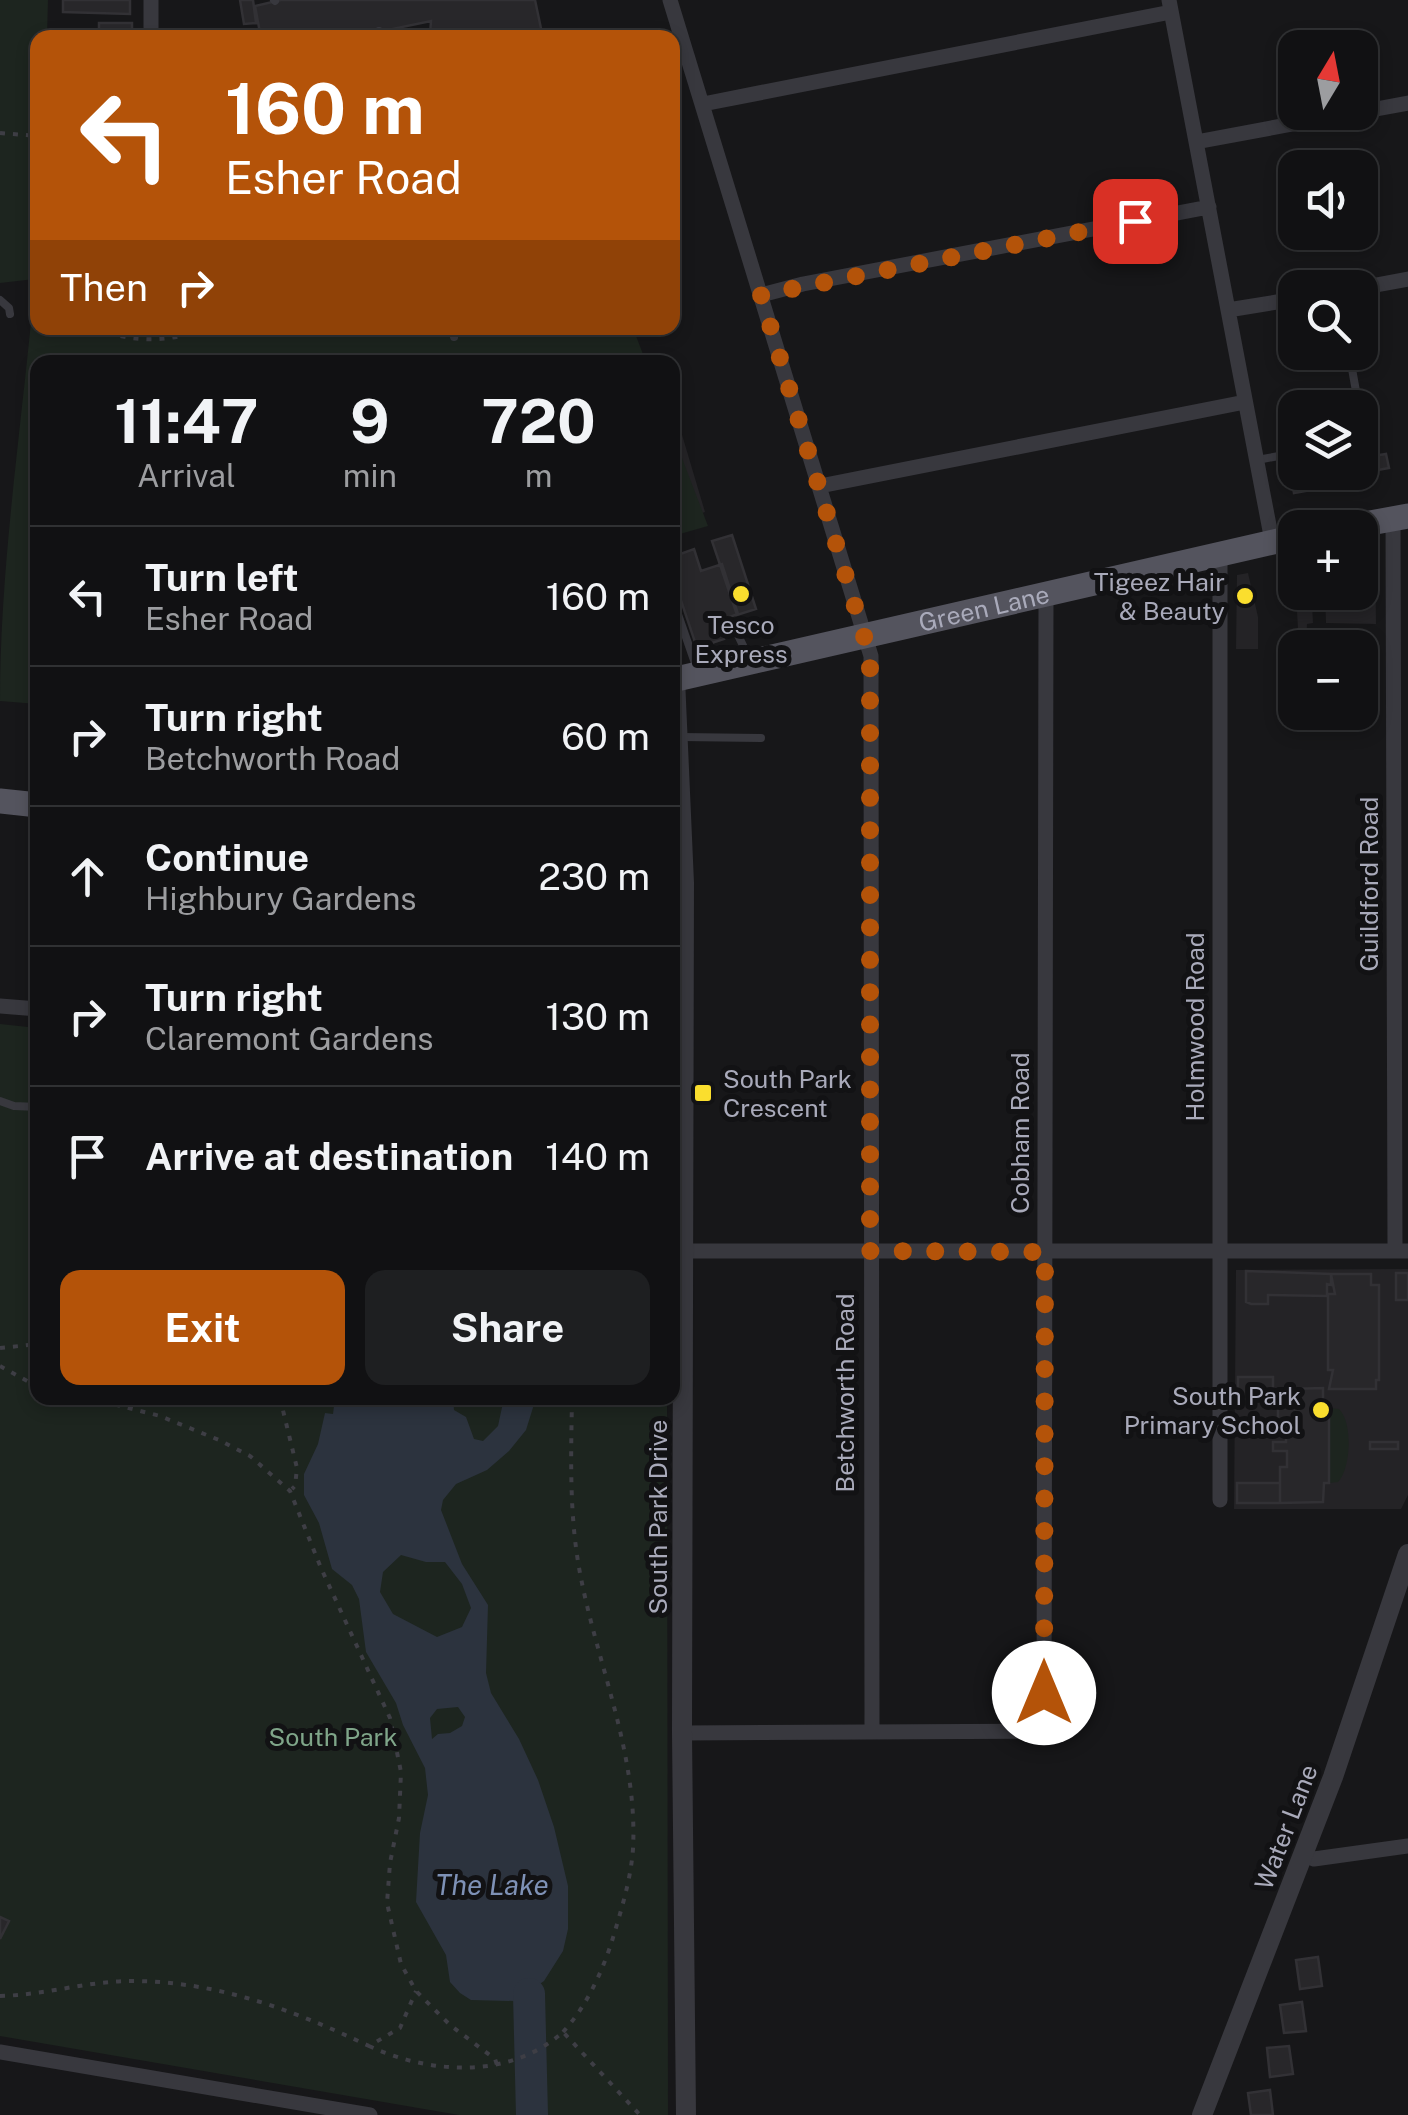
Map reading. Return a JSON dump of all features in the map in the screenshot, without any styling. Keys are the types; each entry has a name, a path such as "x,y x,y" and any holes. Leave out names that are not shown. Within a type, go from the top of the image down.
{"main road":[{"name":"Green Lane","path":"682,677 1278,540"},
{"path":"0,801 30,805"}],"street":[{"path":"150,30 151,0"},
{"name":"Betchworth Road","path":"670,0 679,30"},
{"path":"702,104 1170,6 1257,460 1278,524"},
{"name":"Betchworth Road","path":"680,32 870,656 872,1732"},
{"path":"1378,108 1408,103"},
{"path":"1196,142 1278,127"},
{"path":"761,295 1209,206"},
{"path":"1378,284 1408,279"},
{"path":"1228,310 1278,301"},
{"path":"820,486 1245,402"},
{"name":"Guildford Road","path":"1400,517 1402,1251"},
{"name":"Holmwood Road","path":"1220,554 1220,1500"},
{"name":"Cobham Road","path":"872,1732 1044,1731 1046,594"},
{"name":"South Park Drive","path":"680,989 685,1251 682,1734 686,2115"},
{"path":"0,1006 30,1008"},
{"path":"685,1251 1402,1251"},
{"name":"Water Lane","path":"1202,2115 1356,1714 1408,1554"},
{"path":"682,1734 872,1732"},
{"path":"1302,1854 1314,1859 1408,1846"},
{"path":"0,2052 370,2115"}],"lane":[{"path":"0,300 10,314"},
{"path":"1257,460 1278,456"},
{"path":"680,616 690,639 682,677"},
{"path":"720,629 736,631 750,662"},
{"path":"680,738 760,738"},
{"path":"0,1101 30,1107"}],"path":[{"path":"0,133 30,135"},
{"path":"117,335 143,340 185,335"},
{"path":"0,1348 30,1345"},
{"path":"0,1366 30,1383"},
{"path":"117,1405 160,1416 219,1440 250,1456 290,1491 320,1568 390,1718 396,1740 400,1800 388,1903 401,1964 416,1991 497,2065"},
{"path":"282,1405 297,1468 295,1486 290,1491"},
{"path":"0,1996 37,1995 130,1981 186,1985 294,2011 404,2061 441,2067 497,2065 536,2051 564,2032 608,1954 627,1891 633,1848 625,1756 579,1571 570,1491 572,1405"},
{"path":"369,2046 400,2028 416,1991"},
{"path":"564,2032 640,2115"}],"shaded area":[{"path":"680,428 705,512 680,520"},
{"path":"1248,573 1258,617 1258,649 1236,649 1237,575"},
{"path":"1297,610 1312,610 1313,623 1307,624 1307,630 1298,630"},
{"path":"1326,610 1376,610 1376,624 1326,623"},
{"name":"South Park Primary School","path":"1408,1269 1408,1495 1401,1509 1234,1509 1236,1270"}],"green space":[{"path":"0,0 48,0 47,30 30,30 30,280 0,283"},
{"path":"30,328 30,335 636,335 643,355 30,355 30,703 0,701 8,543"},
{"path":"680,453 708,526 680,534"},
{"name":"South Park","path":"0,1024 30,1027 30,1405 667,1405 668,2115 459,2115 0,2036"},
{"path":"1329,1408 1339,1409 1344,1415 1349,1446 1342,1476 1338,1482 1329,1483"}],"water":[{"name":"The Lake","path":"334,1405 454,1405 454,1410 466,1417 474,1439 483,1441 498,1426 502,1405 534,1405 526,1430 509,1451 487,1470 456,1484 443,1500 441,1510 462,1564 488,1605 486,1673 491,1693 538,1780 568,1886 568,1929 563,1951 544,1981 515,2001 471,2000 460,1993 450,1982 446,1955 416,1902 420,1833 428,1795 425,1768 396,1703 366,1652 359,1599 352,1585 332,1569 319,1523 304,1495 304,1474 318,1444 325,1413 333,1414","holes":["401,1555 445,1562 462,1584 471,1608 462,1627 437,1637 393,1614 380,1592 383,1572","458,1707 465,1717 462,1726 432,1739 430,1718 437,1709"]}],"building":[{"path":"63,0 130,0 130,14 63,12"},
{"path":"240,0 253,0 256,23 244,24"},
{"path":"281,0 535,0 541,30 430,30 431,21 388,30 260,30 255,6"},
{"path":"99,23 132,23 132,30 99,30"},
{"path":"1386,454 1389,468 1378,470 1378,455"},
{"path":"732,535 756,609 737,615 712,541"},
{"path":"694,549 701,571 722,564 738,614 718,621 724,639 697,648 680,598 680,554"},
{"path":"1246,1271 1331,1274 1331,1285 1327,1284 1327,1296 1268,1295 1268,1304 1251,1304 1246,1302"},
{"path":"1396,1273 1408,1273 1408,1300 1396,1300"},
{"path":"1331,1274 1371,1274 1371,1285 1379,1285 1376,1389 1329,1389 1333,1370 1328,1370 1328,1294 1335,1294"},
{"path":"1238,1377 1273,1377 1273,1399 1238,1399"},
{"path":"1323,1388 1323,1408 1329,1408 1329,1483 1324,1483 1323,1502 1280,1503 1280,1467 1287,1467 1287,1451 1273,1451 1273,1442 1286,1442 1286,1425 1278,1425 1278,1404 1291,1404 1291,1389"},
{"path":"1370,1442 1398,1442 1398,1449 1370,1449"},
{"path":"1237,1483 1280,1483 1280,1503 1237,1503"},
{"path":"0,1917 9,1921 0,1939"},
{"path":"1318,1957 1322,1986 1300,1989 1296,1960"},
{"path":"1302,2002 1306,2031 1284,2033 1280,2005"},
{"path":"1289,2046 1293,2074 1270,2077 1267,2048"},
{"path":"1270,2090 1273,2115 1251,2115 1248,2093"}],"waterway":[{"path":"529,1994 532,2115"}],"place":[{"name":"Tesco Express","path":"741,594"},
{"name":"Tigeez Hair & Beauty","path":"1245,596"},
{"name":"South Park Crescent","path":"703,1093"},
{"name":"South Park Primary School","path":"1321,1410"}],"route":[{"path":"1044,1693 1045,1252 870,1251 870,656 761,295 1135,221"}]}
